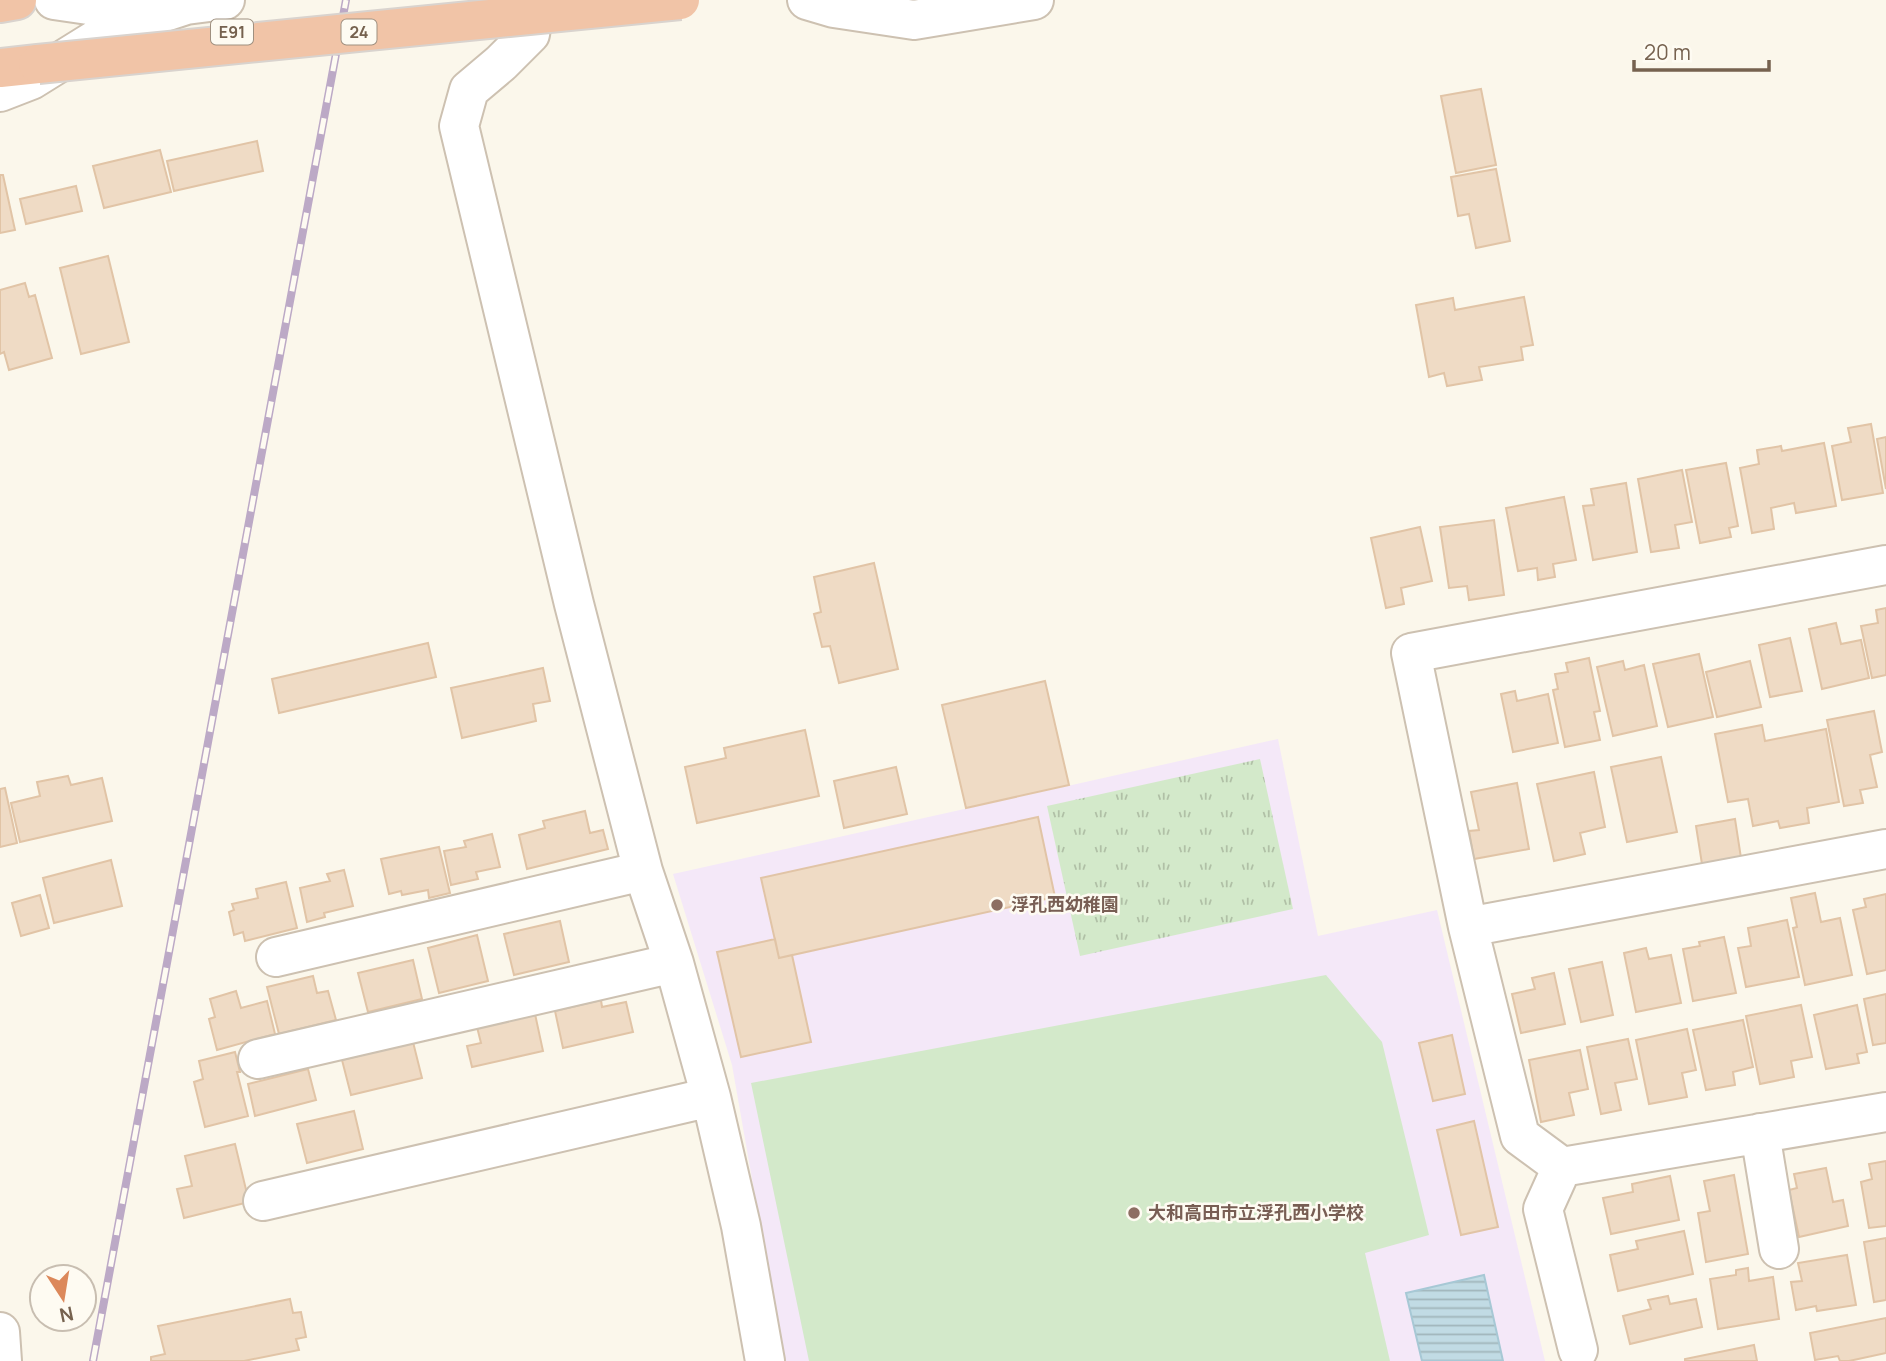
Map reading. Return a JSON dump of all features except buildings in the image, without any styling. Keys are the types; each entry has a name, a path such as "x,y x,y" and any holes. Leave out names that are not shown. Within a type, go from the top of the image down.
{"highway":[{"path":"0,2 17,0"},
{"name":"E91","path":"0,68 426,0"},
{"name":"24","path":"38,64 680,0"}],"street":[{"path":"54,0 109,8 186,5 225,0"},
{"path":"536,0 530,34 469,90 459,126 574,604 643,871 674,963 711,1097 741,1226 765,1361"},
{"path":"807,0 834,8 914,20 1034,0"},
{"path":"0,92 31,80 113,29 186,5"},
{"path":"1886,565 1411,653 1468,927 1520,1136 1562,1167 1886,1112"},
{"path":"1468,927 1886,849"},
{"path":"276,957 643,871"},
{"path":"258,1059 674,963"},
{"path":"262,1201 711,1097"},
{"path":"1760,1133 1779,1249"},
{"path":"1562,1167 1543,1209 1578,1350"},
{"path":"0,1332 2,1361"}],"shaded area":[{"name":"大和高田市立浮孔西小学校","path":"1278,739 1318,936 1437,910 1545,1361 784,1361 732,1065 673,874"}],"green space":[{"path":"1260,759 1293,909 1080,956 1047,806"},
{"name":"大和高田市立浮孔西小学校","path":"1326,975 1382,1042 1429,1235 1365,1253 1390,1361 809,1361 751,1083"}],"water":[{"path":"1484,1275 1503,1361 1422,1361 1406,1293"}],"railway":[{"path":"93,1361 346,0"}],"place":[{"name":"浮孔西幼稚園","path":"997,905"},
{"name":"大和高田市立浮孔西小学校","path":"1134,1213"}]}
